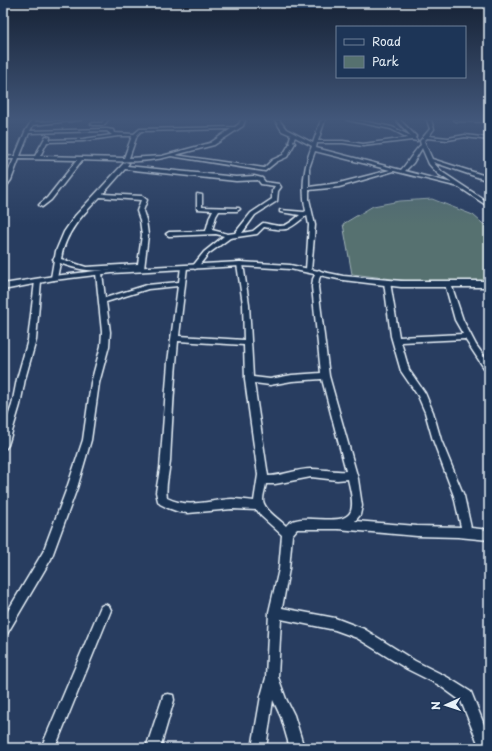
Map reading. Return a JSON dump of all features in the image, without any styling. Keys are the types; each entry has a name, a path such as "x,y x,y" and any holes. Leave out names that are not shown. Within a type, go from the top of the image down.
{"street":[{"path":"3,187 8,180 18,155"},
{"path":"54,278 56,259 67,232 77,216 99,195 123,167 129,155"},
{"path":"3,158 37,157 128,160 174,155"},
{"path":"170,156 265,170 274,161 286,155"},
{"path":"311,155 307,168 306,199 307,212 312,225 314,271 316,279 315,286 325,376 357,497 355,515 347,522 336,524"},
{"path":"347,155 399,171 458,186"},
{"path":"307,189 339,185 366,177 399,171 411,162 415,155"},
{"path":"429,155 431,163 440,173 489,205"},
{"path":"42,205 49,199 80,159"},
{"path":"431,160 489,179"},
{"path":"123,167 236,179 254,178 277,186 278,187 275,191 275,200 268,206 253,214 238,234"},
{"path":"99,195 142,198 144,200 140,211 143,216 144,244 140,268"},
{"path":"199,195 199,208 217,210 237,209"},
{"path":"477,198 489,199"},
{"path":"210,232 213,216 217,210"},
{"path":"282,211 290,213 307,212"},
{"path":"195,267 206,254 228,236 255,233 263,226 279,228 289,227 307,212"},
{"path":"168,234 210,232 223,233 228,236"},
{"path":"56,259 70,265 90,269 128,266 140,268"},
{"path":"240,264 246,304 249,380 263,480 258,499 260,506 265,513 287,533"},
{"path":"3,287 54,278 140,268 240,264 314,271 343,278 387,282 418,284 489,284"},
{"path":"184,267 180,284 176,338 172,362 165,468 161,487 163,501 170,506 183,508 203,508 232,504 260,506"},
{"path":"3,630 47,555 83,454 91,419 95,383 105,346 106,332 99,273"},
{"path":"3,445 16,405 21,379 32,340 38,281"},
{"path":"387,282 396,340 406,371 422,395 429,412 437,440 459,496 467,533"},
{"path":"103,301 147,287 180,284"},
{"path":"448,284 459,320 489,369"},
{"path":"396,340 468,336"},
{"path":"176,338 248,344"},
{"path":"249,380 270,382 292,378 325,376"},
{"path":"263,480 275,480 311,473 337,476 352,475"},
{"path":"259,748 266,696 272,677 275,612 284,569 287,533 292,526 297,524 336,524 489,535"},
{"path":"48,748 105,610"},
{"path":"275,612 335,624 360,634 411,665 443,681 466,697 486,740"},
{"path":"272,677 298,748"},
{"path":"153,748 168,700"}],"green space":[{"path":"432,199 473,215 489,229 489,281 425,283 352,274 343,224 373,206 400,201"}]}
